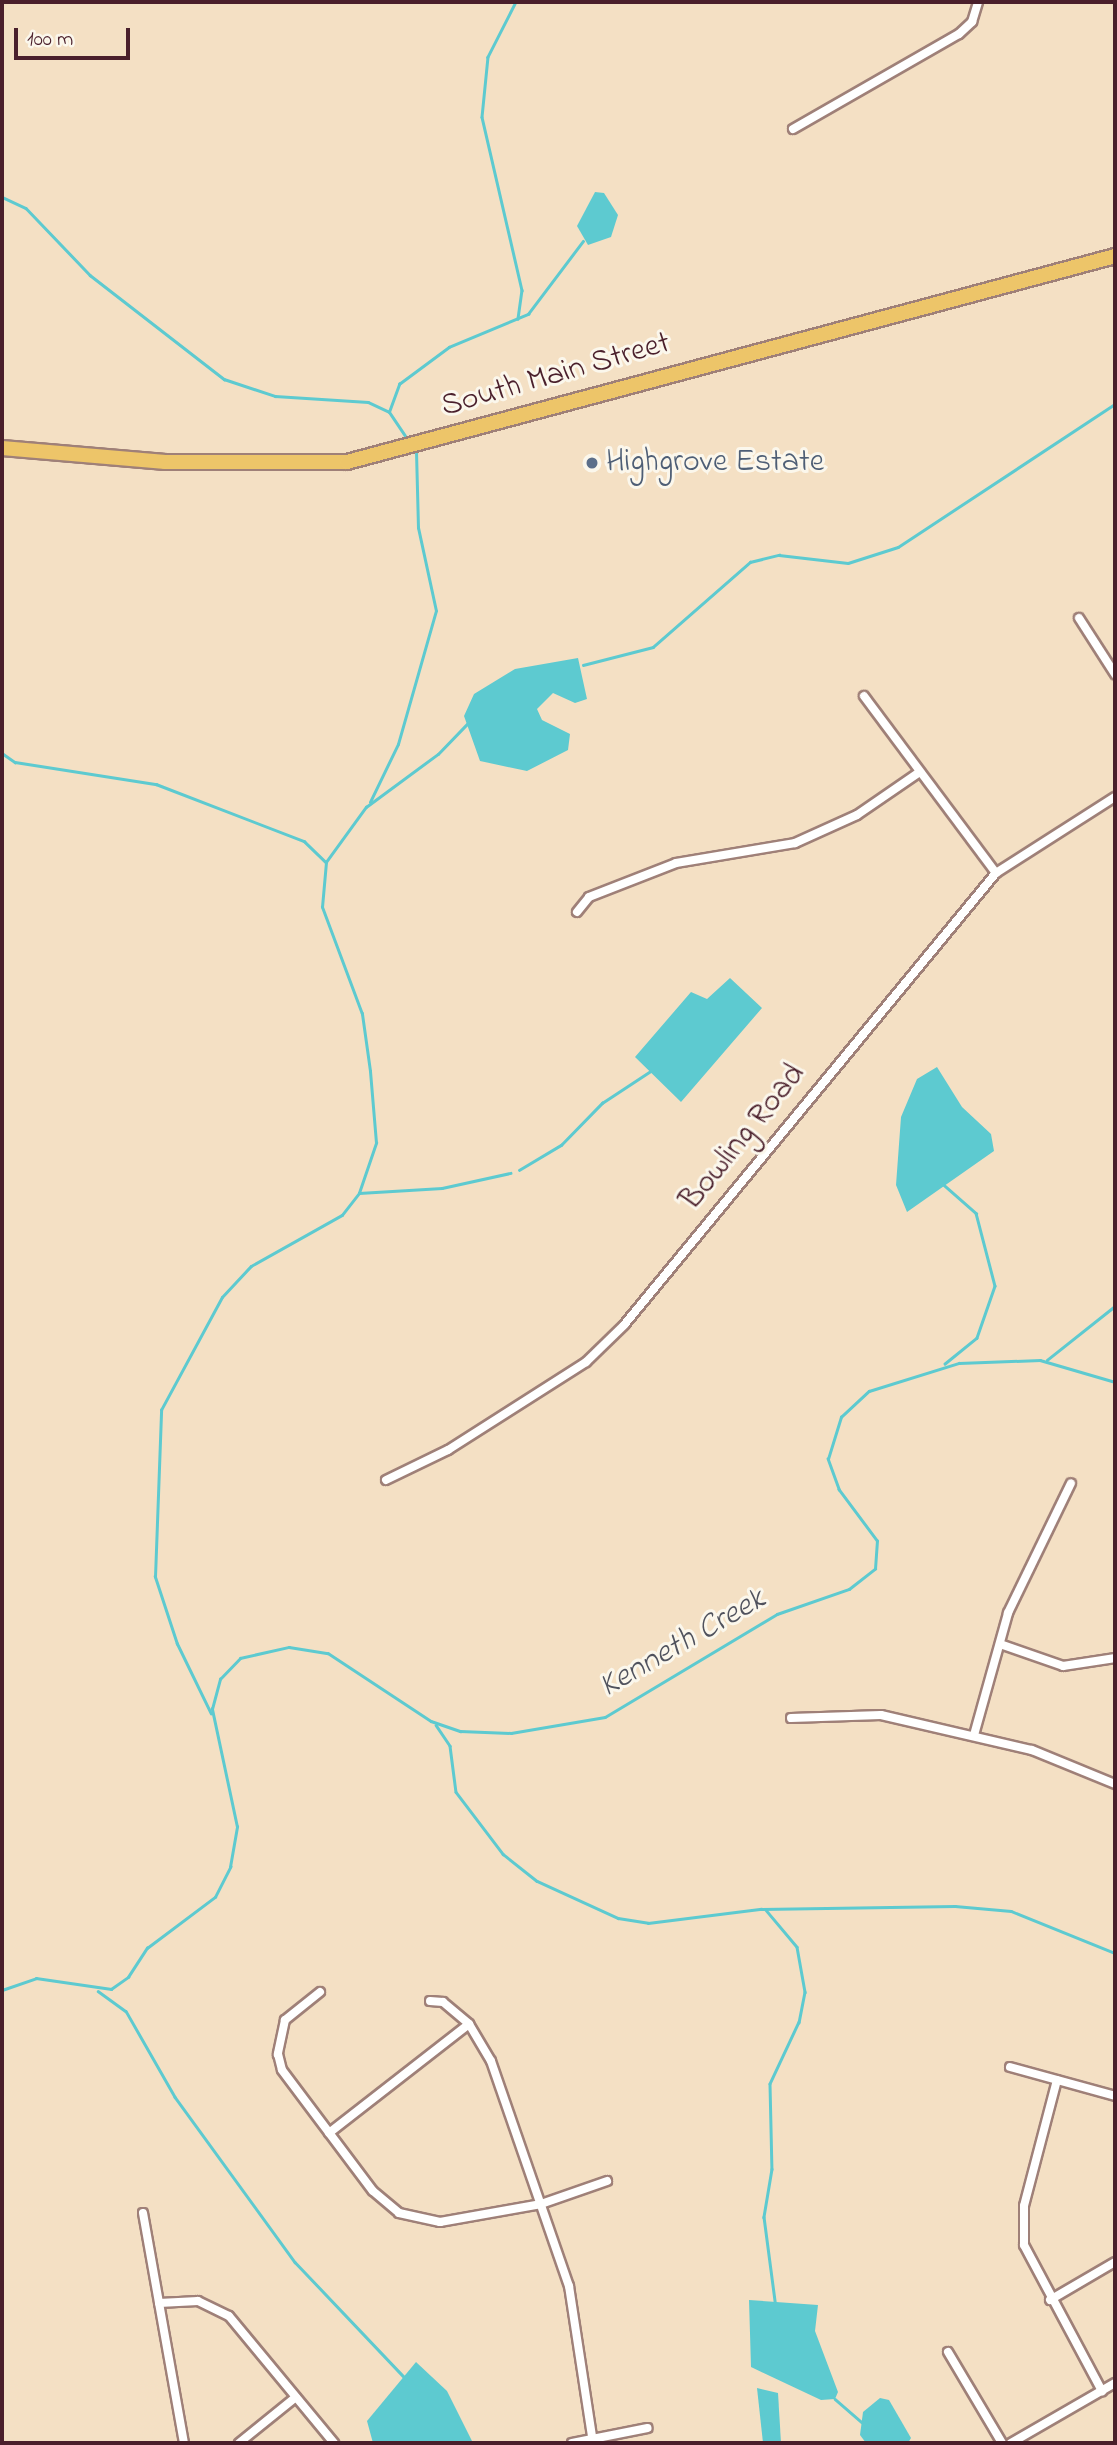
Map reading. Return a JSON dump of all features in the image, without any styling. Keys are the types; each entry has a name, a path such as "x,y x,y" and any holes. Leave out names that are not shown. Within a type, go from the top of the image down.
{"highway":[{"name":"South Main Street","path":"2,448 165,462 347,462 1115,256"}],"street":[{"path":"793,129 959,34 972,22 978,2"},
{"path":"1079,618 1115,674"},
{"path":"864,696 918,773 996,873"},
{"path":"577,912 589,897 676,863 796,843 857,815 918,773"},
{"name":"Bowling Road","path":"386,1480 521,1405 586,1362 624,1325 996,873 1115,797"},
{"path":"974,1735 1008,1613 1071,1483"},
{"path":"1000,1644 1063,1666 1115,1658"},
{"path":"791,1718 881,1715 974,1735 1066,1761 1115,1784"},
{"path":"320,1992 285,2020 278,2054 328,2133 385,2204 413,2220 440,2222 541,2204 607,2181"},
{"path":"429,2001 443,2002 469,2024 491,2061 569,2286 592,2440"},
{"path":"328,2133 469,2024"},
{"path":"1010,2067 1115,2096"},
{"path":"1057,2080 1022,2230 1030,2264 1102,2391"},
{"path":"143,2213 184,2443"},
{"path":"1049,2300 1115,2262"},
{"path":"159,2303 188,2300 219,2308 334,2443"},
{"path":"948,2352 1002,2443"},
{"path":"1011,2443 1115,2383"},
{"path":"239,2443 296,2397"},
{"path":"572,2443 648,2428"}],"water":[{"path":"595,192 604,193 618,215 611,237 588,245 577,226"},
{"path":"578,658 587,699 575,703 553,693 537,709 542,720 570,734 568,750 527,771 480,761 464,716 474,694 515,669"},
{"path":"730,978 762,1008 681,1102 635,1057 691,992 707,999"},
{"path":"937,1067 962,1107 991,1134 994,1151 907,1212 896,1185 901,1117 917,1079"},
{"path":"749,2300 818,2305 815,2331 838,2392 835,2399 821,2400 751,2367"},
{"path":"416,2362 447,2391 473,2443 373,2443 367,2421"},
{"path":"757,2388 778,2393 781,2443 763,2443"},
{"path":"880,2398 889,2400 911,2438 908,2443 866,2443 860,2435 863,2412"}],"waterway":[{"path":"516,2 488,57 482,117 522,290 518,319"},
{"path":"2,197 26,208 90,275 224,379 275,396 368,402 389,412"},
{"path":"405,436 389,412 399,384 449,347 528,314 583,241"},
{"path":"583,665 653,647 750,562 779,555 848,563 898,547 1115,404"},
{"path":"370,802 398,744 436,611 418,528 416,451"},
{"path":"211,1714 177,1644 155,1577 161,1410 222,1297 251,1266 342,1215 359,1193 376,1143 370,1071 362,1014 322,907 326,862 366,807 438,754 467,724"},
{"path":"2,753 15,762 156,784 304,841 326,862"},
{"path":"519,1170 561,1145 602,1103 652,1070"},
{"path":"359,1193 442,1188 510,1173"},
{"path":"944,1185 976,1213 995,1286 977,1338 945,1364"},
{"path":"1047,1360 1115,1306"},
{"name":"Kenneth Creek","path":"2,1990 36,1978 111,1989 128,1977 147,1948 215,1897 230,1867 237,1827 212,1709 220,1679 240,1658 289,1647 328,1653 431,1721 460,1731 511,1733 605,1717 777,1614 849,1589 875,1569 877,1541 839,1490 828,1459 841,1417 869,1391 959,1363 1040,1360 1115,1382"},
{"path":"436,1725 450,1746 456,1792 503,1854 537,1881 618,1918 648,1923 761,1909 955,1906 1011,1911 1115,1953"},
{"path":"766,1910 797,1947 805,1992 799,2022 770,2084 772,2169 764,2217 775,2301"},
{"path":"98,1991 126,2011 175,2097 295,2262 404,2377"},
{"path":"835,2399 861,2422"}],"place":[{"name":"Highgrove Estate","path":"592,463"}]}
